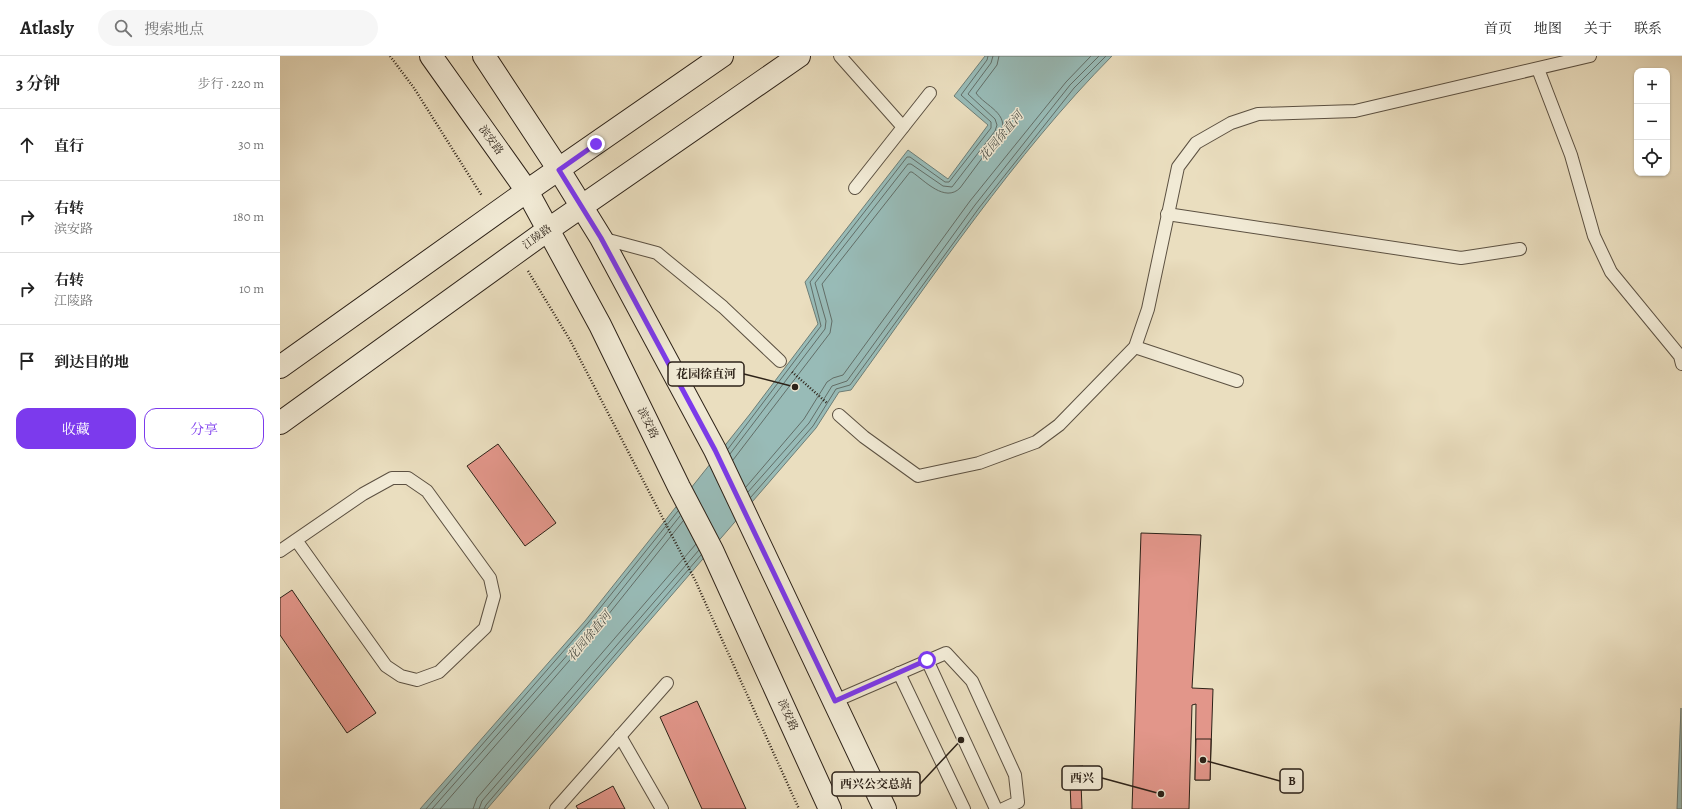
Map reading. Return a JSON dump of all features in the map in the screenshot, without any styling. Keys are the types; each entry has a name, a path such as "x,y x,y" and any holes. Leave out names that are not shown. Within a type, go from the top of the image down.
{"main road":[{"name":"滨安路","path":"431,56 527,191 549,228 600,325 679,487 712,550 830,809"},
{"path":"484,56 559,170 601,238 715,450 885,809"},
{"path":"280,367 527,191 722,56"},
{"name":"江陵路","path":"280,423 549,228 798,56"}],"lane":[{"path":"840,56 903,127"},
{"path":"839,414 864,438 918,476 979,463 1036,442 1059,425 1135,347 1148,309 1178,166 1196,143 1231,123 1258,114 1355,111 1590,56"},
{"path":"1538,69 1571,155 1594,236 1611,272 1680,356 1682,364"},
{"path":"855,188 930,93"},
{"path":"1167,214 1461,258 1520,249"},
{"path":"601,238 657,253 723,306 780,361"},
{"path":"1135,347 1237,381"},
{"path":"280,551 296,540 363,494 392,478 408,478 427,491 490,578 494,596 485,628 439,672 417,680 401,676 386,666 296,540"},
{"path":"835,701 946,653 970,677 1015,775 1018,802 1004,809"},
{"path":"927,660 996,809"},
{"path":"899,673 964,809"},
{"path":"556,809 667,683"},
{"path":"620,736 662,809"}],"path":[{"path":"390,56 414,88 494,215"},
{"path":"517,252 570,340 695,580 799,809"},
{"path":"780,361 839,414"}],"water":[{"path":"985,56 1112,56 1041,134 1008,175 851,390 839,392 816,428 487,809 420,809 585,621 750,414 818,324 805,282 908,150 948,179 988,125 954,96"},
{"path":"1681,708 1682,809 1677,809"}],"building":[{"path":"498,444 556,523 525,546 467,466"},
{"path":"1141,533 1201,535 1192,688 1213,689 1210,780 1195,780 1196,704 1192,705 1189,809 1132,809"},
{"path":"292,590 376,713 347,733 280,635 280,598"},
{"path":"697,701 746,809 702,809 660,717"},
{"path":"1196,739 1211,739 1210,780 1195,780"},
{"path":"1083,766 1085,783 1065,784 1064,767"},
{"path":"1070,783 1081,783 1082,809 1071,809"},
{"path":"613,786 625,809 578,809 576,806"}],"place":[{"name":"花园徐直河","path":"795,387"},
{"name":"西兴公交总站","path":"961,740"},
{"name":"B","path":"1203,760"},
{"name":"西兴","path":"1161,794"}],"route":[{"path":"596,144 559,170 601,238 715,450 746,518 835,701 927,660"}]}
